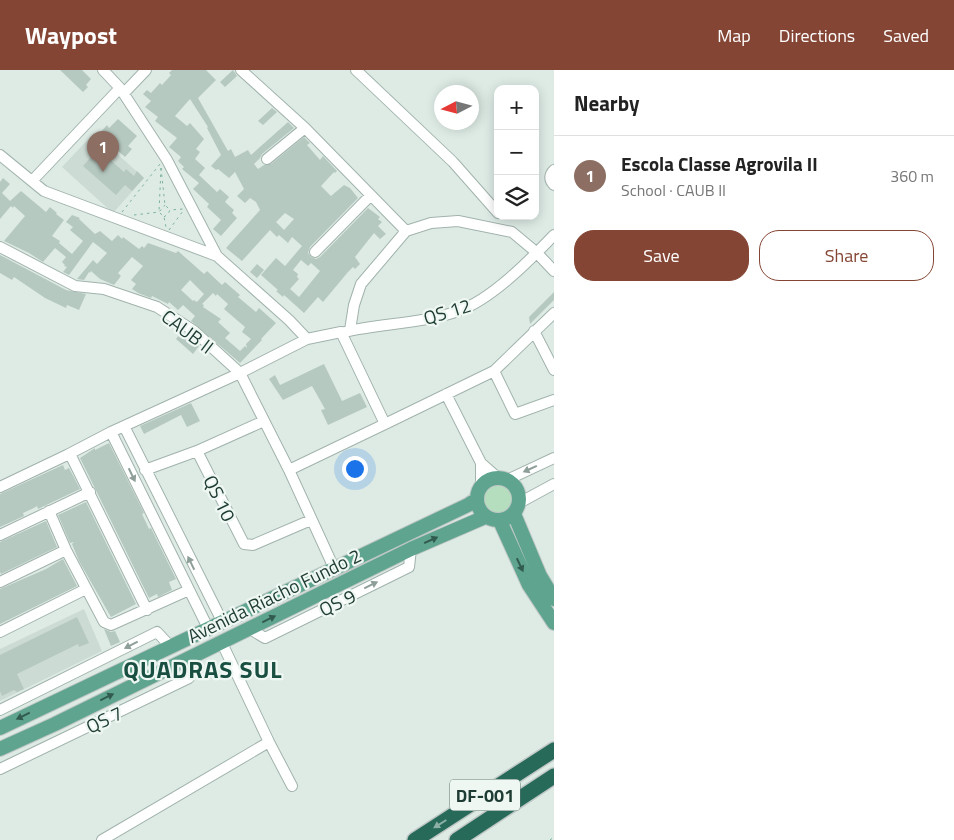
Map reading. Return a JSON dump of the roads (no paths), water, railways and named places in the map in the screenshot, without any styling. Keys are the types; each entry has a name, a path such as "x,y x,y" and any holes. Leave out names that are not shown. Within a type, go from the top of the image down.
{"highway":[{"path":"554,750 550,760 551,766 554,768"},
{"name":"DF-001","path":"415,840 554,750"},
{"name":"DF-001","path":"457,840 554,776"}],"main road":[{"path":"516,509 500,521 485,517 478,506 479,493 491,479 502,479 517,489 516,509 540,576 554,598"},
{"name":"Avenida Riacho Fundo 2","path":"0,728 46,704 468,505 479,493"},
{"name":"Avenida Riacho Fundo 2","path":"0,749 55,724 411,549 485,517"},
{"path":"500,521 529,585 554,623"},
{"path":"70,693 68,702 77,712"},
{"path":"46,704 53,711 55,724"}],"street":[{"path":"103,70 122,90 167,160 217,256 289,320 307,339"},
{"path":"32,181 122,90 146,70"},
{"path":"241,70 305,128 406,232"},
{"path":"356,70 453,162 494,208"},
{"path":"267,159 305,128"},
{"path":"0,155 44,192 217,256"},
{"path":"554,170 550,177 550,182 554,185"},
{"path":"315,252 370,196"},
{"path":"503,220 512,232 536,252 554,271"},
{"path":"385,424 346,331 361,284 406,232 431,223 458,221 512,232"},
{"name":"QS 12","path":"240,373 307,339 346,331 423,320 458,311 490,295 536,252 552,242"},
{"name":"CAUB II","path":"0,247 75,286 104,289 157,307 194,331 240,373"},
{"path":"289,470 494,371 554,312"},
{"path":"534,331 554,370"},
{"path":"494,371 515,414 554,400"},
{"path":"0,487 70,454 111,432 240,373 289,470 334,568"},
{"path":"446,394 481,463 502,479 554,458"},
{"path":"146,470 197,451 264,421"},
{"path":"124,426 222,621"},
{"path":"111,432 208,628"},
{"path":"123,457 136,451"},
{"name":"QS 10","path":"197,451 244,544 253,545 311,520"},
{"path":"70,454 147,610"},
{"path":"479,493 481,463"},
{"path":"516,509 553,485"},
{"path":"0,535 90,492"},
{"path":"49,511 66,550 107,625 147,610 189,590"},
{"path":"0,582 66,550"},
{"path":"0,632 86,589"},
{"path":"195,602 207,594"},
{"path":"0,710 157,632 170,646"},
{"path":"221,641 292,786"},
{"name":"QS 7","path":"0,769 188,678 191,656"},
{"path":"102,840 269,742"}],"place":[{"name":"Escola Classe Agrovila II","path":"103,172"}],"district":[{"name":"QUADRAS SUL","path":"203,669"}]}
